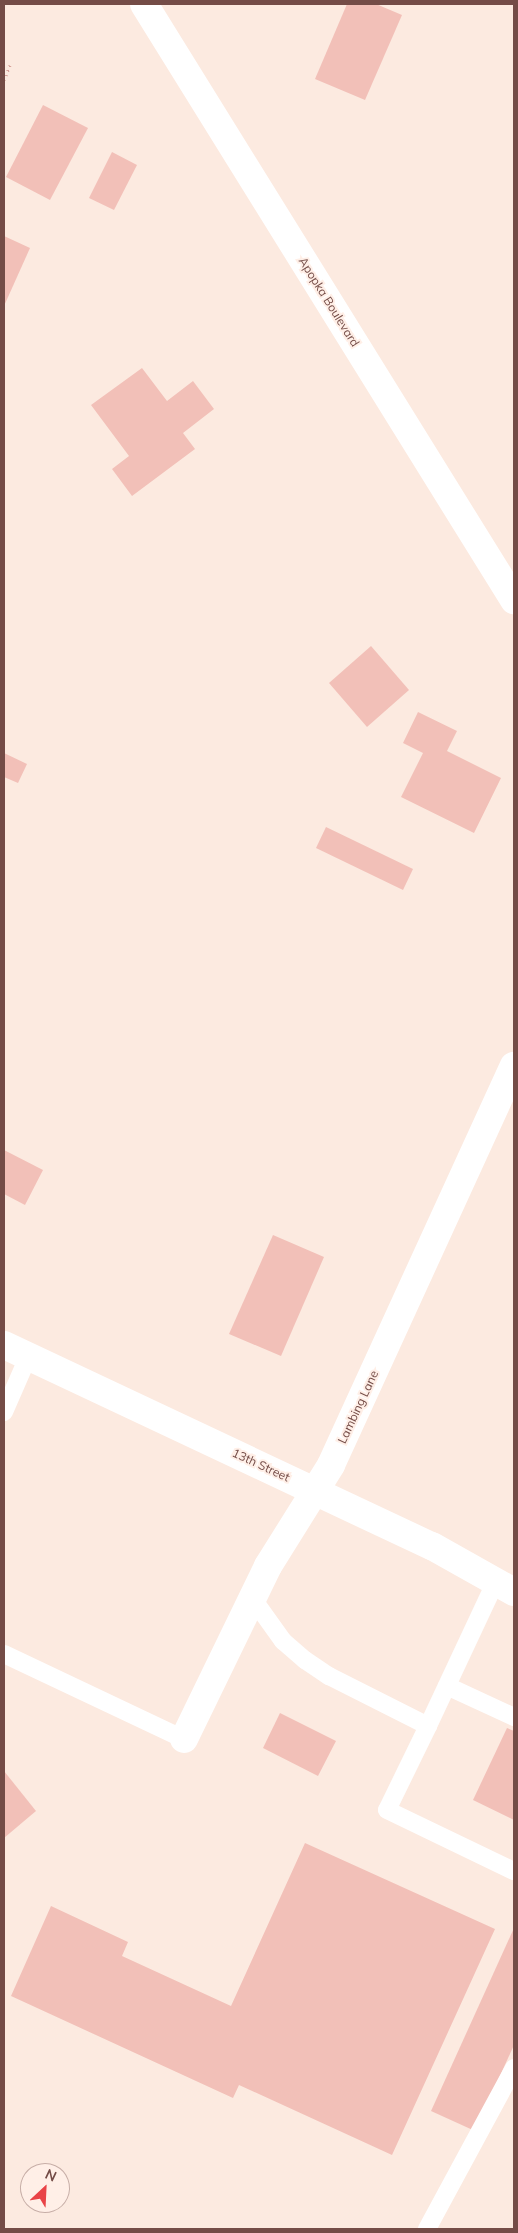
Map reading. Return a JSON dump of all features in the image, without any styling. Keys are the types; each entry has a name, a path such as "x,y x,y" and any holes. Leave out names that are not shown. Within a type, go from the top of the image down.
{"street":[{"name":"Apopka Boulevard","path":"144,4 514,600"},
{"name":"Lambing Lane","path":"184,1739 268,1566 318,1491 514,1066"},
{"name":"13th Street","path":"16,1351 432,1546 505,1587"}],"lane":[{"path":"4,1412 16,1351"},
{"path":"505,1587 447,1686 387,1810 514,1871"},
{"path":"253,1599 283,1641 305,1660 329,1676 428,1726"},
{"path":"4,1654 184,1739"},
{"path":"447,1686 514,1718"},
{"path":"427,2229 514,2068"}],"path":[{"path":"4,80 10,65"}],"building":[{"path":"347,4 376,4 402,15 365,100 315,79"},
{"path":"43,105 88,128 50,200 6,177"},
{"path":"112,152 137,165 114,210 89,198"},
{"path":"4,236 30,248 4,306"},
{"path":"142,368 167,401 193,381 214,409 183,433 195,449 132,496 112,469 129,456 91,405"},
{"path":"371,646 409,690 367,727 329,683"},
{"path":"418,712 457,731 447,751 501,778 474,833 401,797 423,753 403,743"},
{"path":"4,753 27,764 18,783 4,777"},
{"path":"326,827 413,869 403,890 316,848"},
{"path":"4,1150 43,1170 25,1205 4,1194"},
{"path":"273,1235 324,1257 281,1356 229,1334"},
{"path":"280,1713 336,1741 318,1776 263,1748"},
{"path":"507,1728 514,1731 514,1820 473,1800"},
{"path":"4,1771 36,1811 4,1838"},
{"path":"305,1843 495,1929 392,2155 239,2085 233,2098 11,1996 51,1906 128,1942 122,1956 231,2006"},
{"path":"514,1928 514,2045 475,2131 431,2111"}]}
